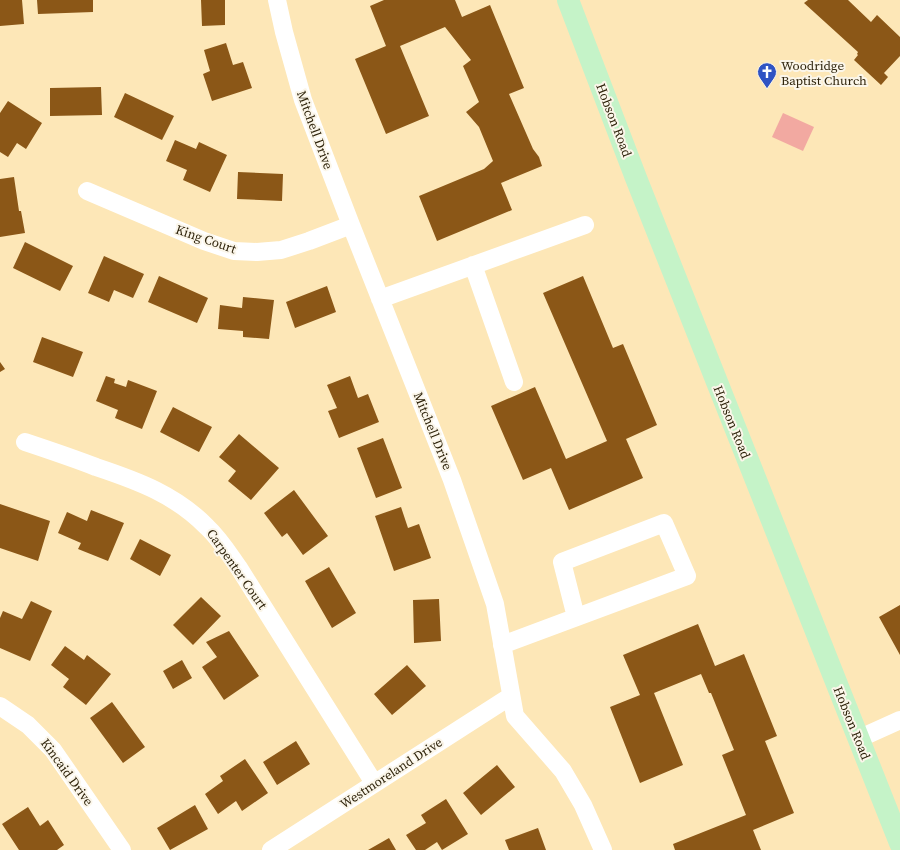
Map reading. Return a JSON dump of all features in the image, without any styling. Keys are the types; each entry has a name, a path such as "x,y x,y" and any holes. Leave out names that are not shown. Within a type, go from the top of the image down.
{"main road":[{"name":"Hobson Road","path":"568,0 636,178 900,843"}],"street":[{"name":"Mitchell Drive","path":"277,0 284,32 303,100 452,480 495,604 514,716 566,775 583,805 603,850"},
{"name":"King Court","path":"87,191 204,241 234,251 257,252 282,250 351,225"},
{"path":"380,298 586,226"},
{"path":"473,265 514,382"},
{"name":"Carpenter Court","path":"25,442 134,480 158,490 182,505 208,527 224,546 239,568 374,784"},
{"path":"502,645 686,576 664,523 562,562 576,617"},
{"name":"Westmoreland Drive","path":"277,848 511,696"},
{"name":"Kincaid Drive","path":"0,706 28,724 53,750 122,850"},
{"path":"858,739 900,720"}],"shaded area":[{"path":"783,113 814,127 803,151 772,137"}],"building":[{"path":"0,0 22,0 24,24 0,26"},
{"path":"37,0 93,0 93,12 38,14"},
{"path":"201,0 225,0 225,25 202,26"},
{"path":"384,0 455,0 462,17 490,5 524,88 509,94 542,166 501,183 512,210 437,241 419,196 484,169 493,161 479,127 466,112 479,102 463,66 471,60 445,27 400,46 429,116 386,134 355,59 386,46 370,6"},
{"path":"808,0 848,0 871,22 877,15 900,37 900,56 884,73 888,77 881,85 854,60 858,55 858,52 804,3"},
{"path":"226,43 233,65 243,62 252,88 212,101 203,74 210,71 204,50"},
{"path":"101,87 102,115 50,116 50,88"},
{"path":"125,93 174,116 162,140 114,117"},
{"path":"8,101 42,123 26,149 17,143 8,157 0,152 0,113"},
{"path":"175,140 196,149 199,142 227,155 210,192 183,180 187,170 166,161"},
{"path":"238,172 283,174 282,201 237,199"},
{"path":"14,177 19,211 21,211 25,233 0,237 0,179"},
{"path":"25,242 73,266 60,291 13,268"},
{"path":"104,256 144,274 133,298 114,290 109,302 88,293"},
{"path":"159,276 208,298 197,323 148,302"},
{"path":"583,276 613,348 623,344 657,425 626,439 643,478 569,510 551,468 523,480 491,406 535,387 566,459 607,441 543,293"},
{"path":"327,286 336,312 295,328 286,302"},
{"path":"243,297 274,300 269,339 243,337 243,331 218,329 220,305 242,308"},
{"path":"42,337 83,352 73,377 33,362"},
{"path":"0,362 5,369 0,372"},
{"path":"106,376 115,379 114,383 126,387 128,380 157,391 142,429 115,418 118,410 96,401"},
{"path":"350,376 358,398 368,394 379,422 339,438 328,411 337,408 327,385"},
{"path":"173,407 212,427 199,452 160,432"},
{"path":"239,434 279,468 251,500 228,481 236,471 219,457"},
{"path":"383,438 402,488 376,498 357,448"},
{"path":"294,490 328,536 303,555 287,533 282,537 264,513"},
{"path":"0,504 50,521 38,561 0,548"},
{"path":"401,507 408,528 419,524 431,558 394,571 375,516"},
{"path":"91,510 124,523 108,561 78,549 81,543 58,533 67,512 87,521"},
{"path":"140,539 171,555 160,576 130,559"},
{"path":"329,567 356,613 332,628 305,581"},
{"path":"201,597 221,616 193,645 173,625"},
{"path":"439,599 441,641 414,643 413,600"},
{"path":"31,601 52,611 30,661 0,648 0,618 3,611 22,619"},
{"path":"900,605 900,655 879,617"},
{"path":"698,624 715,666 744,654 777,736 765,741 794,813 753,830 761,850 675,850 673,844 746,815 722,755 734,750 711,693 709,693 701,674 654,693 683,765 640,783 610,707 640,695 623,655"},
{"path":"229,631 259,676 224,700 202,667 217,657 206,642"},
{"path":"65,646 84,660 87,655 111,674 86,705 63,687 69,679 51,665"},
{"path":"182,660 192,678 173,689 163,671"},
{"path":"407,665 426,686 392,715 374,694"},
{"path":"112,702 145,747 123,763 90,718"},
{"path":"296,741 310,764 277,785 263,762"},
{"path":"245,759 268,793 242,811 236,801 218,814 205,794 223,781 220,776"},
{"path":"497,765 515,787 481,815 463,793"},
{"path":"446,799 468,834 442,850 437,842 425,850 416,850 406,835 426,823 421,815"},
{"path":"195,805 208,829 170,850 157,828"},
{"path":"28,807 40,826 48,820 64,845 57,850 19,850 2,824"},
{"path":"538,828 546,850 509,850 505,840"},
{"path":"389,838 396,850 368,850"}],"place":[{"name":"Woodridge Baptist Church","path":"767,89"}]}
